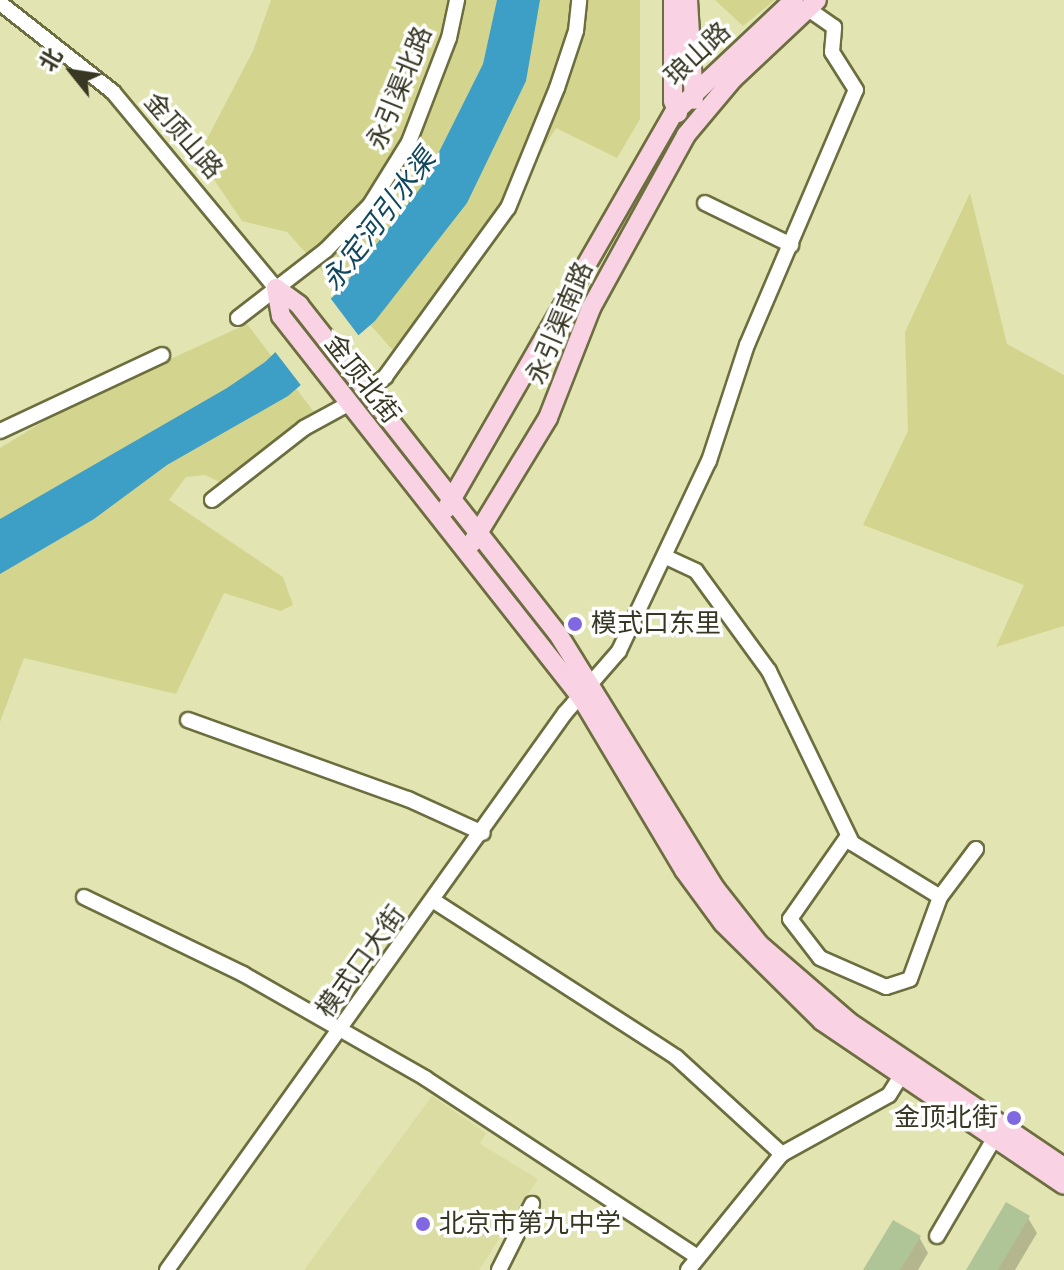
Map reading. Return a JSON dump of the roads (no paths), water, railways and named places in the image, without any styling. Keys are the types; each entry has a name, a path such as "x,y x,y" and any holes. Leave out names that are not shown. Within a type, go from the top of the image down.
{"main road":[{"path":"673,0 674,113 701,114 691,93 688,0"},
{"name":"琅山路","path":"674,113 691,93 806,3"},
{"name":"琅山路","path":"701,114 806,3"},
{"name":"永引渠南路","path":"438,519 452,502 674,113"},
{"name":"永引渠南路","path":"464,551 478,536 548,418 604,281 701,114"},
{"name":"金顶北街","path":"276,288 304,311 478,536 587,690 684,870 723,923 763,969 822,1021 1064,1167"},
{"name":"金顶北街","path":"276,288 281,316 334,387 464,551 587,690"},
{"name":"金顶北街","path":"905,1070 994,1139 1064,1185"}],"street":[{"name":"永引渠北路","path":"238,318 326,250 370,205 402,154 449,38 457,0"},
{"path":"366,391 385,377 508,208 562,74 576,31 579,0"},
{"name":"金顶山路","path":"0,3 113,92 276,288"},
{"path":"587,690 619,651 666,557 856,90 832,52 834,27 806,3"},
{"path":"705,203 791,245"},
{"path":"0,431 162,355"},
{"path":"212,500 304,428 348,404"},
{"path":"666,557 696,571 769,671 848,836 940,897"},
{"name":"模式口大街","path":"167,1270 587,690"},
{"path":"188,720 408,799 483,833"},
{"path":"848,836 790,919 820,958 886,987 910,979 940,897 976,849"},
{"path":"84,897 243,974 425,1078 696,1256"},
{"path":"434,901 676,1057 782,1154"},
{"path":"688,1270 696,1256 782,1154 889,1095 905,1070"},
{"path":"937,1236 994,1139"},
{"path":"504,1267 532,1204"}],"water":[{"path":"497,0 540,0 526,81 467,203 375,321 288,396 167,465 94,519 0,574 0,519 227,388 265,362 342,288 422,186 483,64"}],"place":[{"name":"模式口东里","path":"575,624"},
{"name":"金顶北街","path":"1014,1118"},
{"name":"北京市第九中学","path":"423,1224"}],"water label":[{"name":"永定河引水渠","path":"379,220"}]}
